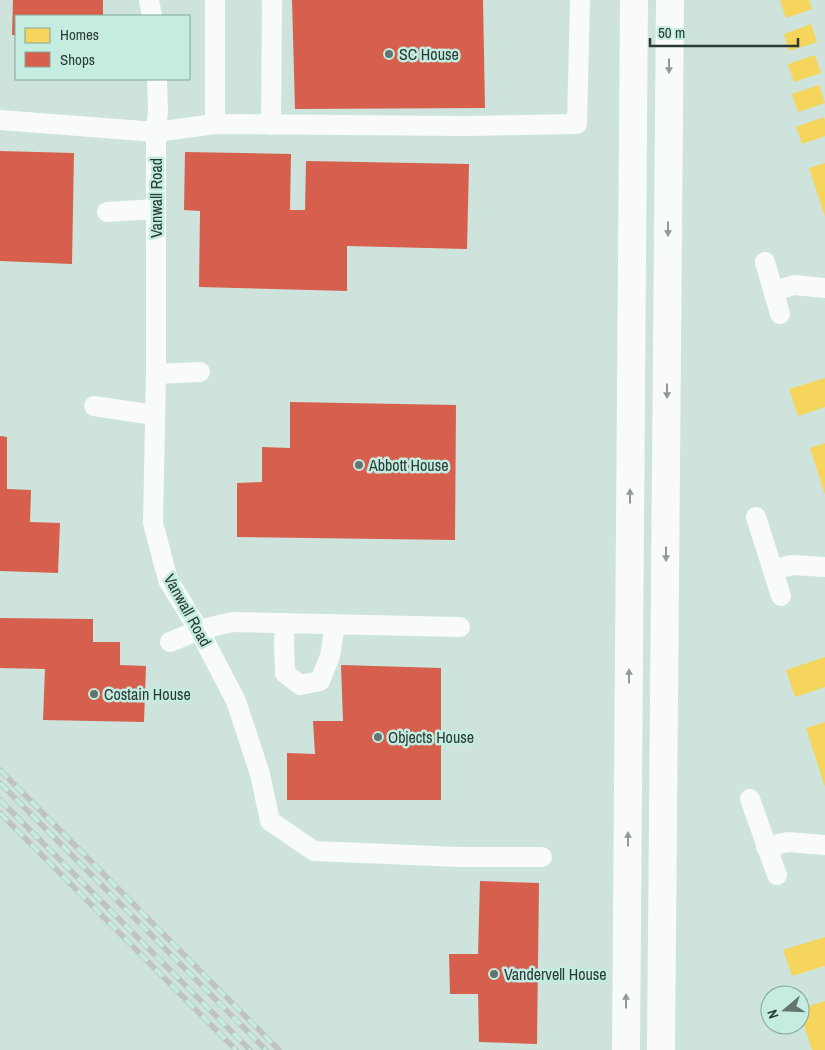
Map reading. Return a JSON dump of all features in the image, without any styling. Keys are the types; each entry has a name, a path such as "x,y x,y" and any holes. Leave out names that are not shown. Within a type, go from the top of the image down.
{"highway":[{"path":"626,1050 634,0"},
{"path":"661,1050 670,0"}],"lane":[{"path":"149,0 152,15"},
{"path":"215,0 215,124"},
{"path":"271,125 272,0"},
{"path":"0,120 156,132 215,124 465,126 577,124 580,0"},
{"name":"Vanwall Road","path":"157,80 156,374 153,523 168,580 200,630 236,701 260,774 270,821 314,851 459,857 542,857"},
{"path":"108,212 156,209"},
{"path":"765,262 780,314"},
{"path":"774,291 794,285 825,288"},
{"path":"156,374 200,372"},
{"path":"94,406 154,415"},
{"path":"756,517 781,596"},
{"path":"774,570 792,565 825,567"},
{"path":"170,642 200,630 232,622 460,627"},
{"path":"285,623 285,673 300,686 320,681 330,656 335,624"},
{"path":"750,799 776,875"},
{"path":"766,847 788,842 825,845"}],"building: Homes":[{"path":"809,0 812,9 786,18 780,1"},
{"path":"811,24 817,42 789,51 784,34"},
{"path":"815,55 821,73 794,82 788,64"},
{"path":"819,85 825,103 798,112 792,94"},
{"path":"824,117 825,136 802,144 796,127"},
{"path":"825,163 825,217 809,168"},
{"path":"825,378 825,407 798,416 789,389"},
{"path":"825,443 825,495 810,448"},
{"path":"825,657 825,687 795,697 786,670"},
{"path":"825,722 825,787 806,728"},
{"path":"825,937 825,966 792,976 783,950"},
{"path":"825,1001 825,1050 812,1050 807,1035 810,1035 810,1006"}],"building: Shops":[{"path":"13,0 103,0 103,15 15,15 15,35 12,35"},
{"name":"SC House","path":"292,0 483,0 485,108 295,109"},
{"path":"0,151 74,153 72,264 0,261"},
{"path":"185,152 291,154 290,210 305,210 306,161 469,164 467,249 347,246 347,291 199,287 200,211 184,210"},
{"name":"Abbott House","path":"290,402 456,405 455,540 237,537 237,483 262,482 262,447 290,448"},
{"path":"0,436 7,437 7,489 31,490 30,522 60,523 58,573 0,571"},
{"name":"Costain House","path":"0,618 93,619 93,642 120,642 120,665 146,666 144,722 43,720 45,669 0,668"},
{"name":"Objects House","path":"341,665 441,668 441,800 287,800 287,753 315,754 313,721 343,721"},
{"name":"Vandervell House","path":"480,881 539,883 537,1044 479,1042 478,994 450,994 449,954 478,954"}],"railway":[{"path":"0,770 279,1050"},
{"path":"0,783 266,1050"},
{"path":"0,800 250,1050"},
{"path":"0,813 236,1050"}],"place":[{"name":"SC House","path":"389,54"},
{"name":"Abbott House","path":"359,465"},
{"name":"Costain House","path":"94,694"},
{"name":"Objects House","path":"378,737"},
{"name":"Vandervell House","path":"494,974"}]}
